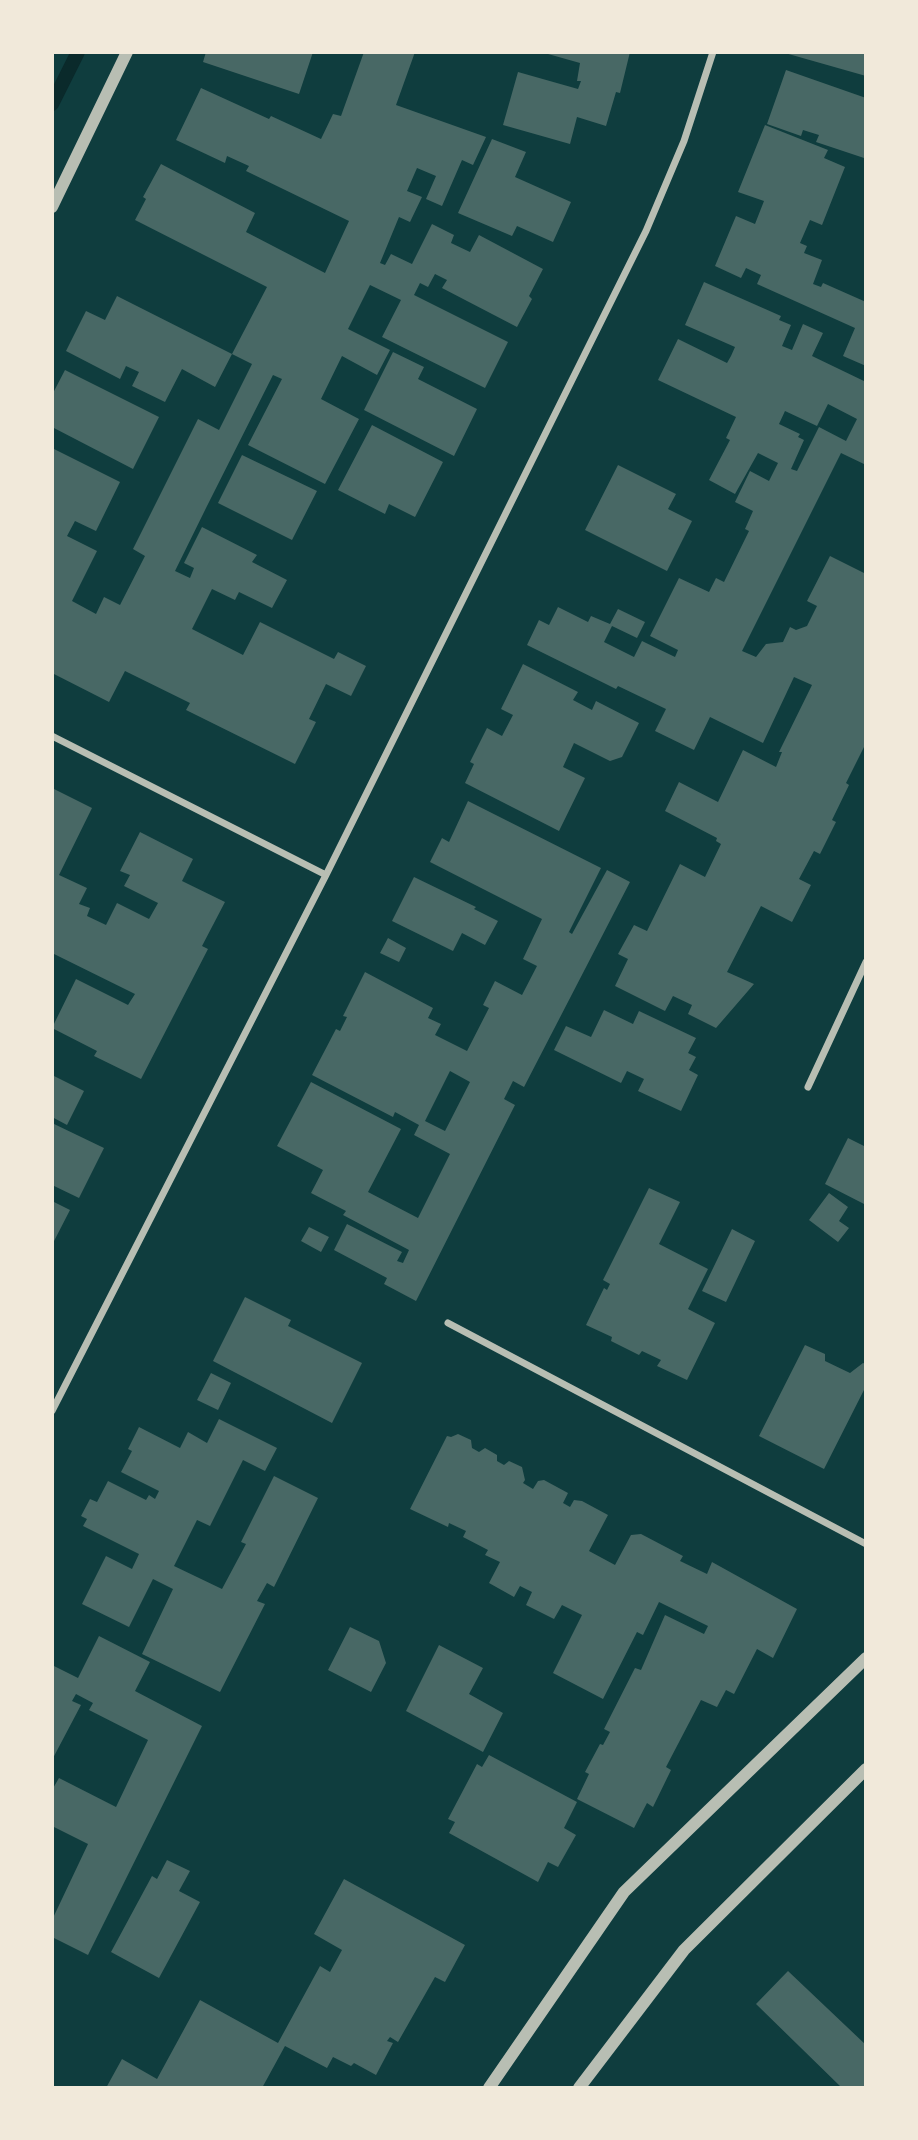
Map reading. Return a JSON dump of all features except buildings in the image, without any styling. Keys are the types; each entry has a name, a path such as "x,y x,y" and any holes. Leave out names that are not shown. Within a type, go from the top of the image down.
{"street":[{"path":"52,207 127,52"},
{"path":"52,1411 326,875 646,231 684,141 713,52"},
{"path":"52,736 326,875"},
{"path":"808,1087 866,962"},
{"path":"449,1322 866,1544"},
{"path":"489,2088 624,1892 866,1658"},
{"path":"579,2088 684,1950 866,1769"}],"waterway":[{"path":"52,104 78,52"}]}
